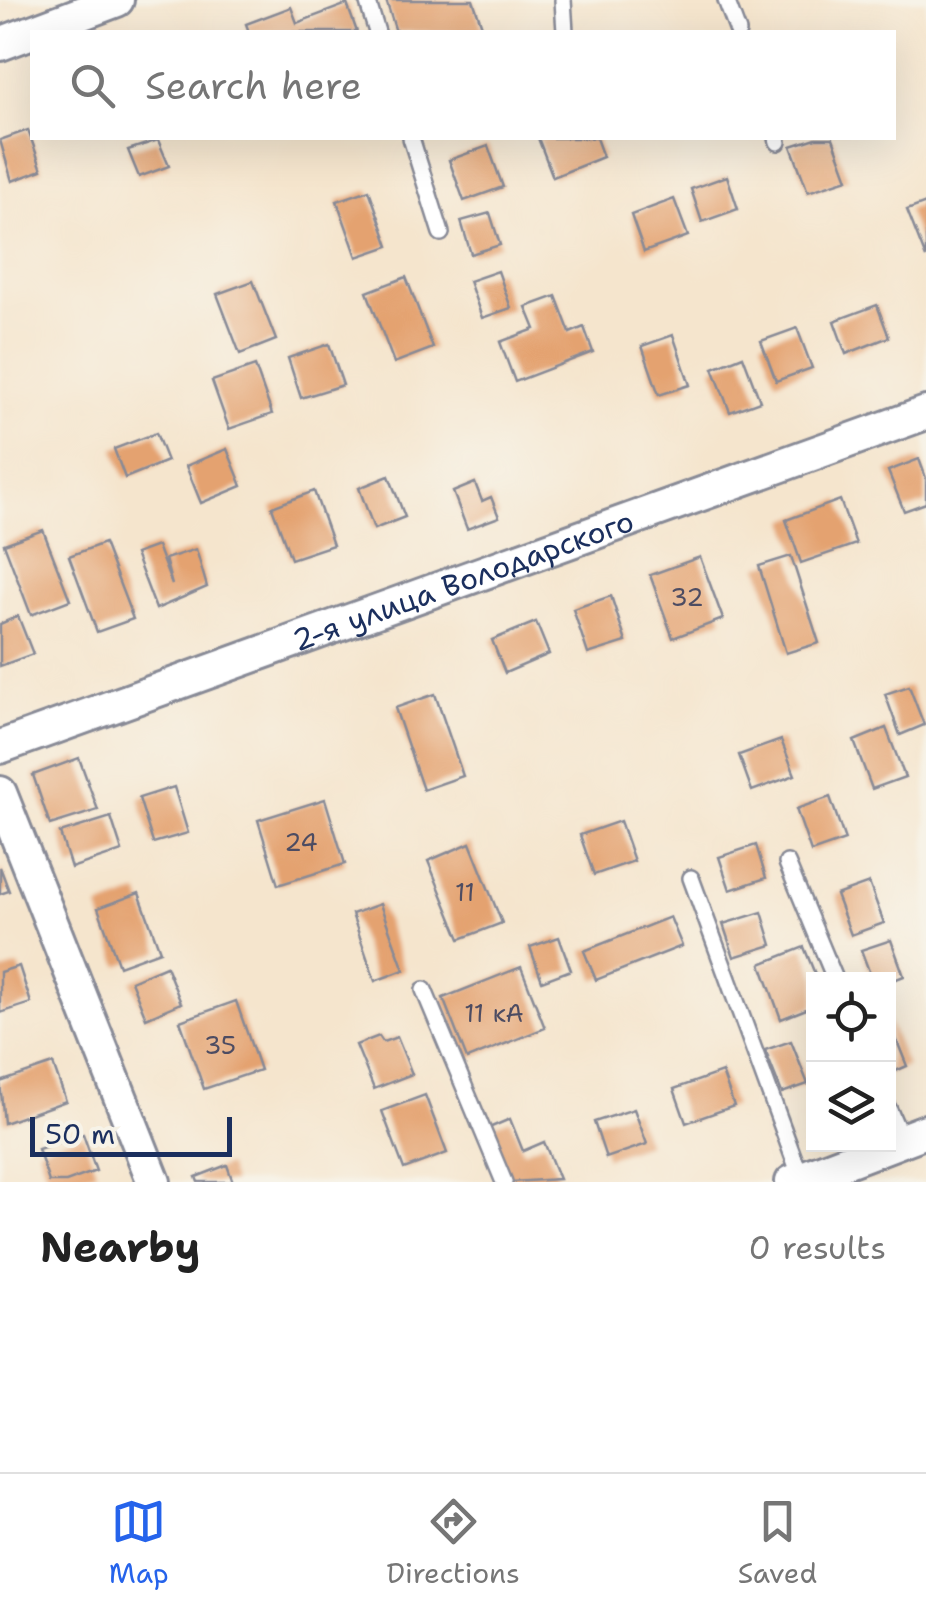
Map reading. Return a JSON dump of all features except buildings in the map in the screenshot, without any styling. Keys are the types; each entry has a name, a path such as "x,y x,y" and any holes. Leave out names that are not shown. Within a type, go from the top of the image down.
{"street":[{"path":"37,30 117,0"},
{"path":"0,44 30,33"},
{"name":"2-я улица Володарского","path":"0,747 926,413"},
{"path":"0,793 154,1182"},
{"path":"797,1180 914,1136"}],"lane":[{"path":"367,0 376,30"},
{"path":"563,0 565,30"},
{"path":"726,0 737,30"},
{"path":"412,140 441,233"},
{"path":"787,863 832,972"},
{"path":"691,878 797,1180"},
{"path":"424,990 504,1182"},
{"path":"896,1117 914,1136"}]}
